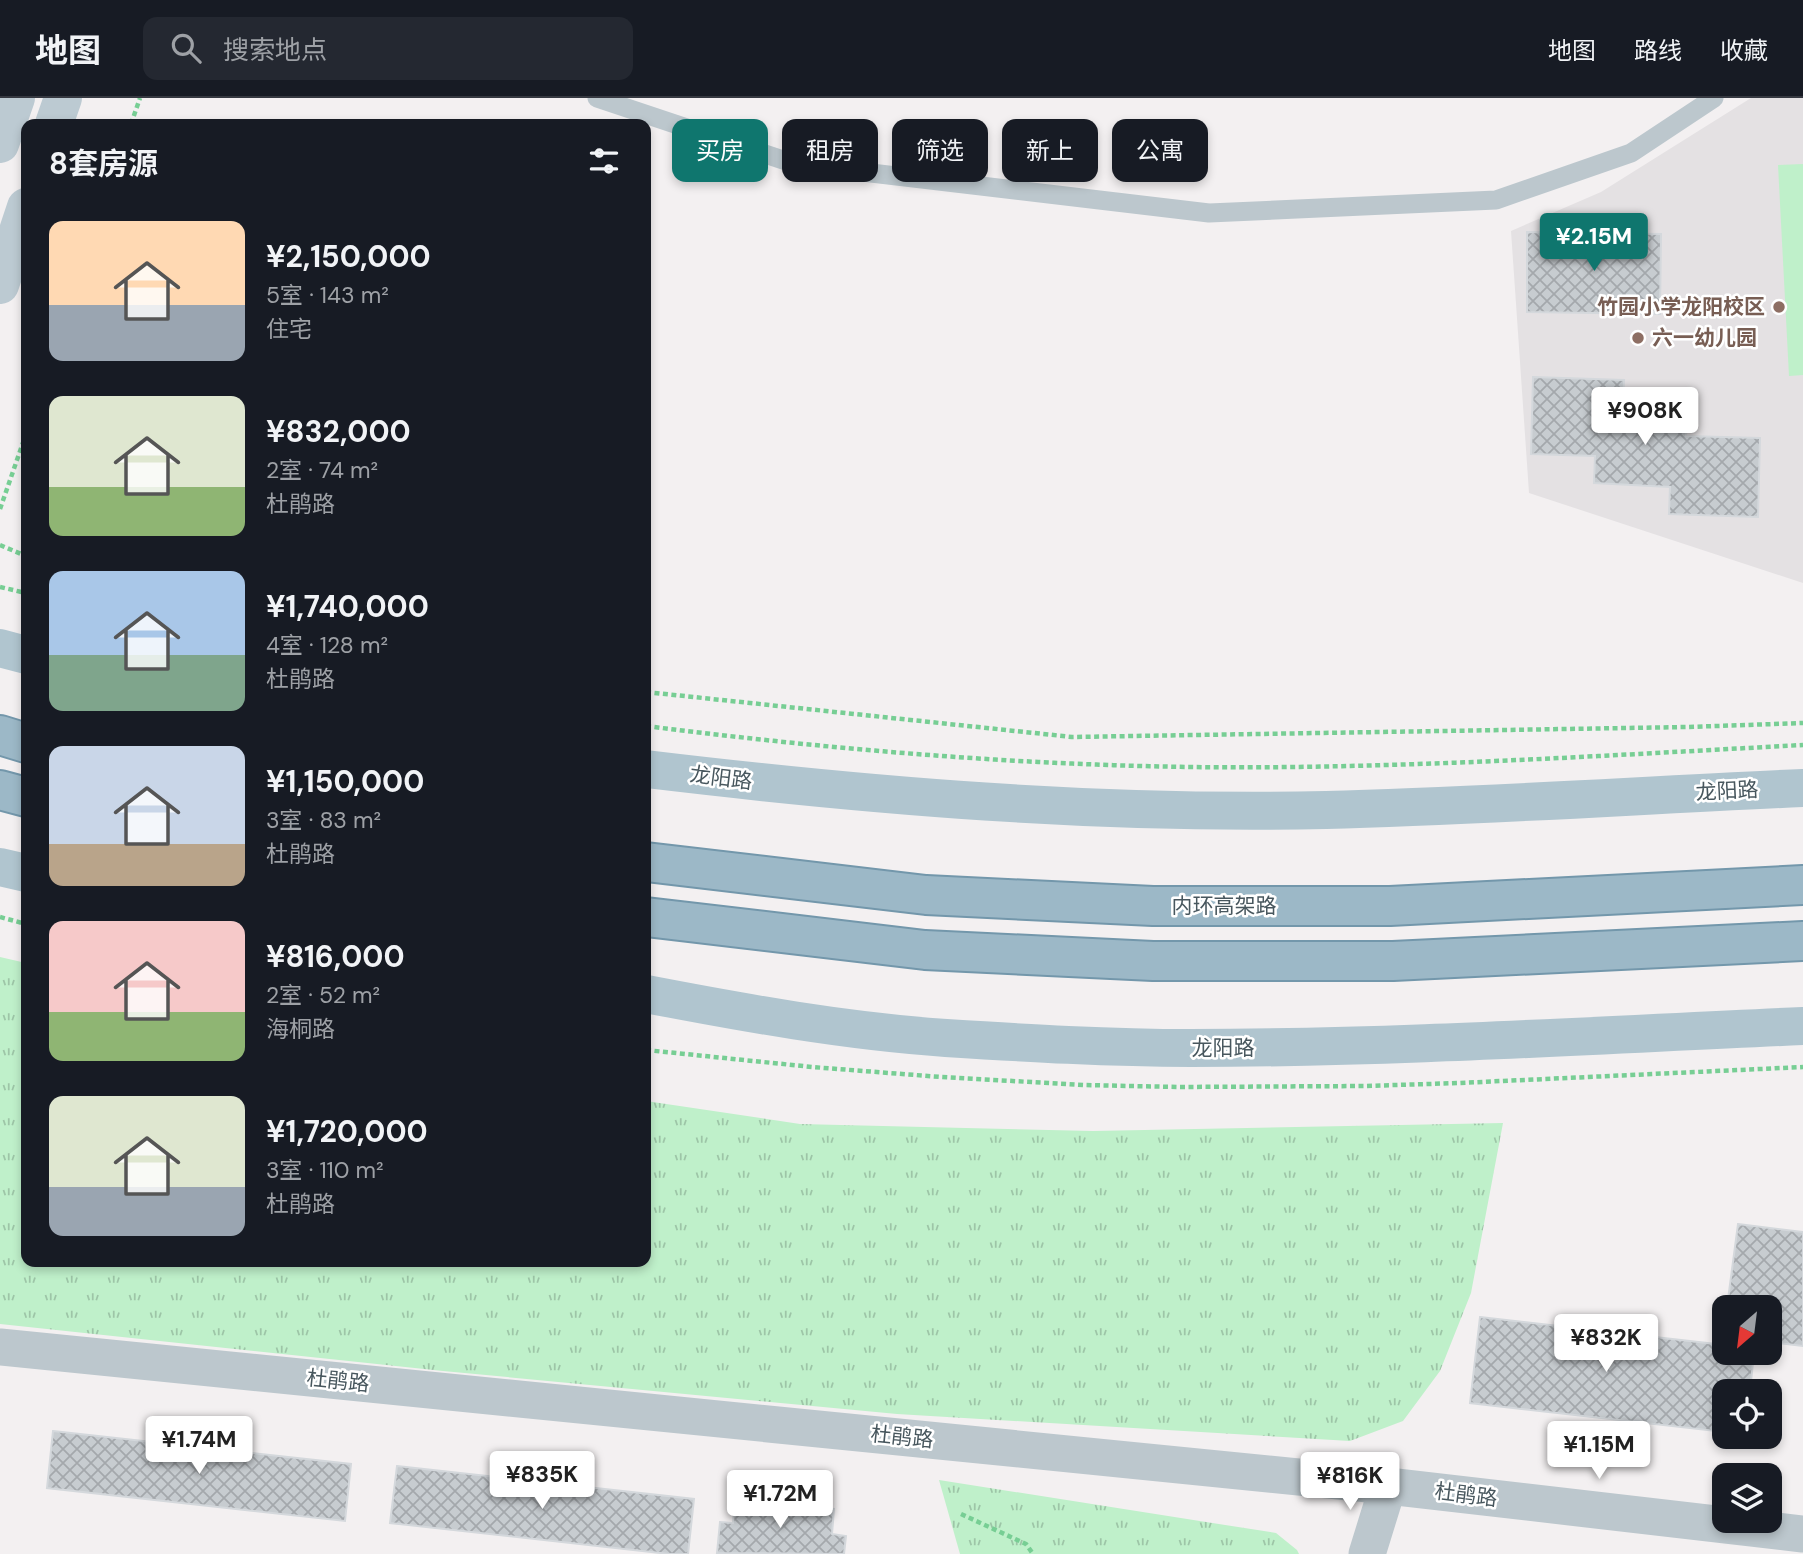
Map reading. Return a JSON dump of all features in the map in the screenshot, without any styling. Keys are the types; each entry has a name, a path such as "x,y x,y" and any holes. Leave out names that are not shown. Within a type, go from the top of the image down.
{"highway":[{"path":"0,735 21,741"},
{"path":"0,789 21,795"},
{"name":"内环高架路","path":"651,863 926,895 1153,906 1390,906 1803,885"},
{"path":"1706,890 1803,877"},
{"path":"651,918 925,950 1153,961 1393,961 1803,941"}],"main road":[{"path":"0,144 16,98"},
{"path":"56,119 63,98"},
{"path":"0,285 21,222"},
{"path":"0,648 21,654"},
{"name":"龙阳路","path":"651,770 833,790 938,798 1205,810 1351,809 1803,788"},
{"path":"0,867 21,872"},
{"name":"龙阳路","path":"651,995 743,1013 943,1038 1175,1048 1320,1047 1803,1026"}],"street":[{"name":"杜鹃路","path":"0,1347 1388,1486 1803,1534"},
{"path":"1367,1554 1388,1486"}],"lane":[{"path":"597,98 795,164 1209,213 1496,200 1631,153 1714,98"}],"path":[{"path":"133,119 140,98"},
{"path":"0,509 21,448"},
{"path":"0,545 21,554"},
{"path":"0,587 21,592"},
{"path":"651,693 1072,737 1803,723"},
{"path":"651,727 731,737 919,754 1097,765 1290,767 1463,763 1803,745"},
{"path":"0,918 21,923"},
{"path":"961,1514 1026,1544 1032,1554"}],"shaded area":[{"name":"六一幼儿园","path":"1751,98 1803,98 1803,583 1529,493 1511,231 1601,192"}],"green space":[{"path":"1803,164 1803,375 1789,376 1778,165"},
{"path":"0,957 21,962 21,1267 651,1267 651,1102 800,1124 1093,1131 1503,1123 1471,1293 1440,1371 1403,1421 1350,1441 897,1414 443,1371 0,1324"},
{"path":"939,1480 1276,1533 1299,1554 960,1554"}],"building":[{"path":"1527,232 1661,234 1660,314 1527,312"},
{"path":"1533,377 1624,380 1623,407 1687,409 1686,436 1760,438 1758,517 1669,514 1670,487 1594,483 1595,456 1531,454"},
{"path":"1738,1224 1803,1232 1803,1346 1782,1344 1782,1295 1729,1295"},
{"path":"1480,1317 1712,1344 1712,1365 1753,1365 1751,1379 1712,1379 1712,1431 1470,1403"},
{"path":"53,1431 351,1464 345,1521 47,1488"},
{"path":"397,1466 694,1499 688,1554 390,1523"},
{"path":"735,1499 834,1509 832,1534 846,1536 844,1554 717,1553 720,1522 733,1523"}],"place":[{"name":"竹园小学龙阳校区","path":"1779,307"},
{"name":"六一幼儿园","path":"1638,338"}]}
